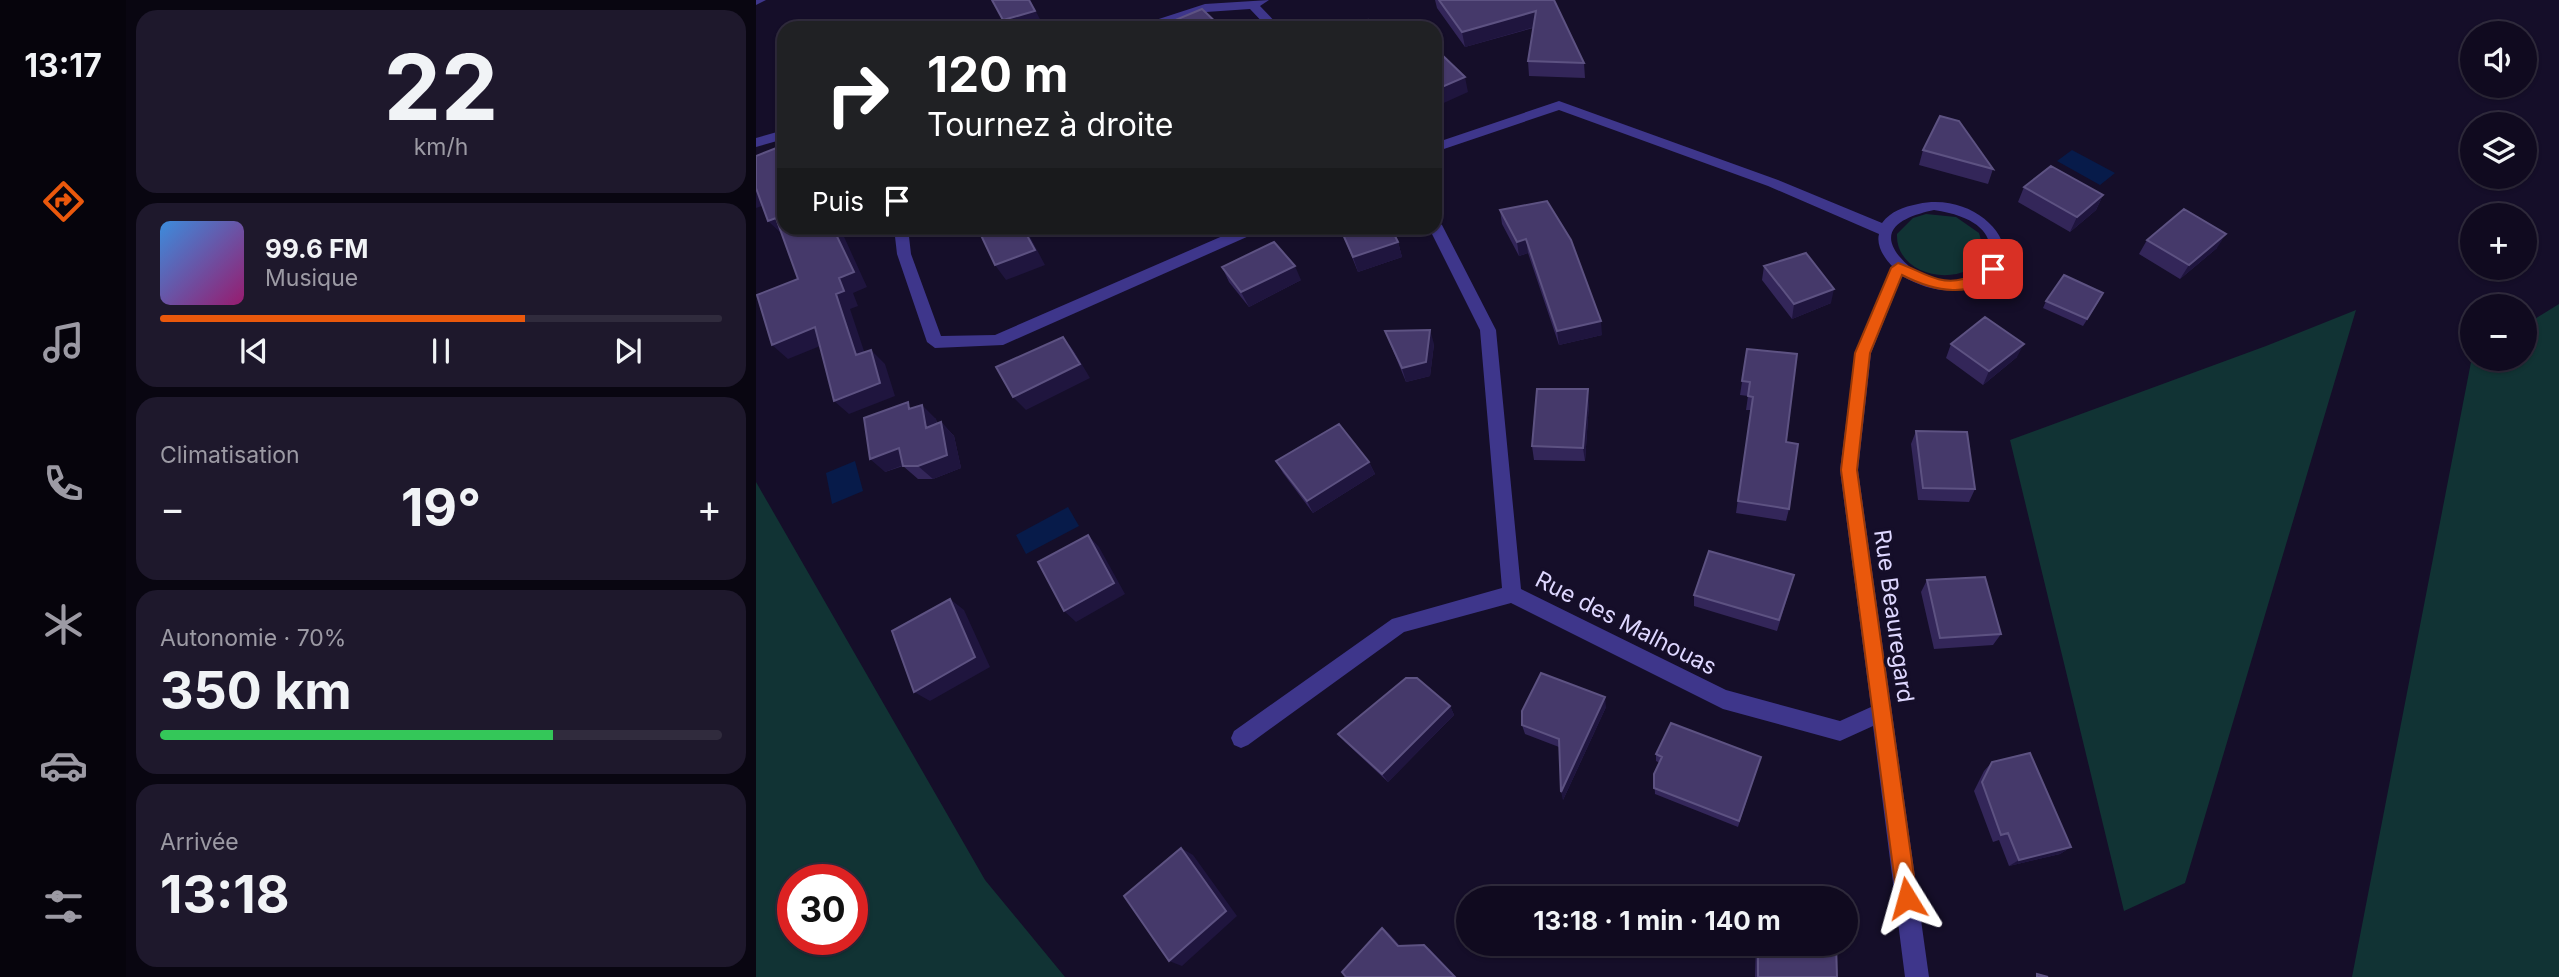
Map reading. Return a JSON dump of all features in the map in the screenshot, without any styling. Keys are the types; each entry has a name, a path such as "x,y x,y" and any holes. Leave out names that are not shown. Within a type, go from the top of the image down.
{"street":[{"path":"1161,21 1205,8 1258,2 1270,21"},
{"path":"1442,146 1559,105 1773,183 1884,230"},
{"path":"756,143 777,136"},
{"path":"1917,206 1943,206 1968,213 1982,222 1998,245 1998,258 1993,269 1967,284 1931,284 1898,268 1888,256 1883,242 1884,230 1891,219 1902,211 1917,206"},
{"path":"902,235 904,254 935,342 997,341 1237,235"},
{"name":"Rue des Malhouas","path":"1440,235 1488,330 1513,594 1723,699 1840,731 1882,712"},
{"name":"Rue Beauregard","path":"1898,268 1863,353 1849,470 1917,977"},
{"path":"1241,738 1399,625 1513,594"}],"green space":[{"path":"1926,214 1956,217 1979,233 1985,254 1975,265 1963,272 1948,275 1933,274 1907,261 1899,249 1897,234 1913,218"},
{"path":"2559,304 2559,977 2352,977 2469,371 2537,371 2537,318"},
{"path":"2356,310 2185,883 2124,911 2010,440"},
{"path":"756,482 985,880 1065,977 756,977"}],"water":[{"path":"2072,150 2115,173 2100,185 2057,161"},
{"path":"855,461 863,491 832,504 826,473"},
{"path":"1068,507 1079,526 1026,554 1016,535"}],"building":[{"path":"992,0 1029,0 1035,11 1003,20"},
{"path":"1439,0 1554,0 1584,63 1528,61 1536,11 1462,32"},
{"path":"1202,9 1215,21 1173,21"},
{"path":"1442,55 1465,77 1442,87"},
{"path":"1940,116 1959,121 1993,169 1923,150"},
{"path":"777,148 777,221 776,218 768,221 756,188 756,156"},
{"path":"2051,166 2103,195 2077,217 2024,187"},
{"path":"1547,201 1571,240 1601,321 1557,331 1526,239 1517,242 1500,210"},
{"path":"2184,209 2226,234 2189,265 2147,240"},
{"path":"782,235 836,235 854,272 839,278 844,291 836,294 856,355 871,350 880,383 834,401 815,327 772,345 757,295 798,279"},
{"path":"981,235 1027,235 1035,250 995,265"},
{"path":"1343,235 1394,235 1398,242 1353,257"},
{"path":"1274,242 1295,266 1241,292 1222,267"},
{"path":"1806,253 1834,289 1794,304 1764,266"},
{"path":"2064,275 2103,293 2087,319 2046,301"},
{"path":"1985,317 2024,344 1989,371 1951,344"},
{"path":"1430,330 1426,362 1402,368 1385,331"},
{"path":"1063,337 1080,364 1013,397 996,367"},
{"path":"1747,349 1797,354 1786,442 1798,444 1789,509 1738,501 1753,397 1748,396 1750,382 1742,381"},
{"path":"1537,389 1588,389 1583,448 1532,446"},
{"path":"908,402 909,409 922,405 926,428 941,422 947,455 918,466 903,466 899,448 870,459 864,418"},
{"path":"1339,424 1369,462 1307,501 1276,461"},
{"path":"1916,431 1967,432 1975,489 1923,488"},
{"path":"1088,535 1114,583 1064,611 1038,562"},
{"path":"1709,551 1794,575 1779,620 1694,595"},
{"path":"1985,577 2001,634 1940,638 1927,580"},
{"path":"950,599 975,657 914,692 892,631"},
{"path":"1541,673 1605,697 1561,792 1559,739 1522,725 1522,711"},
{"path":"1406,678 1417,678 1450,706 1382,774 1338,734"},
{"path":"1671,723 1761,757 1739,821 1654,788 1654,774 1662,757 1656,754"},
{"path":"2030,753 2071,847 2019,860 2008,833 2001,835 1982,782 1992,762"},
{"path":"1181,848 1226,911 1169,961 1124,896"},
{"path":"1382,928 1398,946 1424,945 1455,977 1346,977 1342,972"},
{"path":"1758,956 1836,956 1837,977 1758,977"}],"route":[{"path":"1907,898 1849,470 1863,353 1898,268 1913,278 1950,286 1967,284 1982,278 1993,269"}]}
